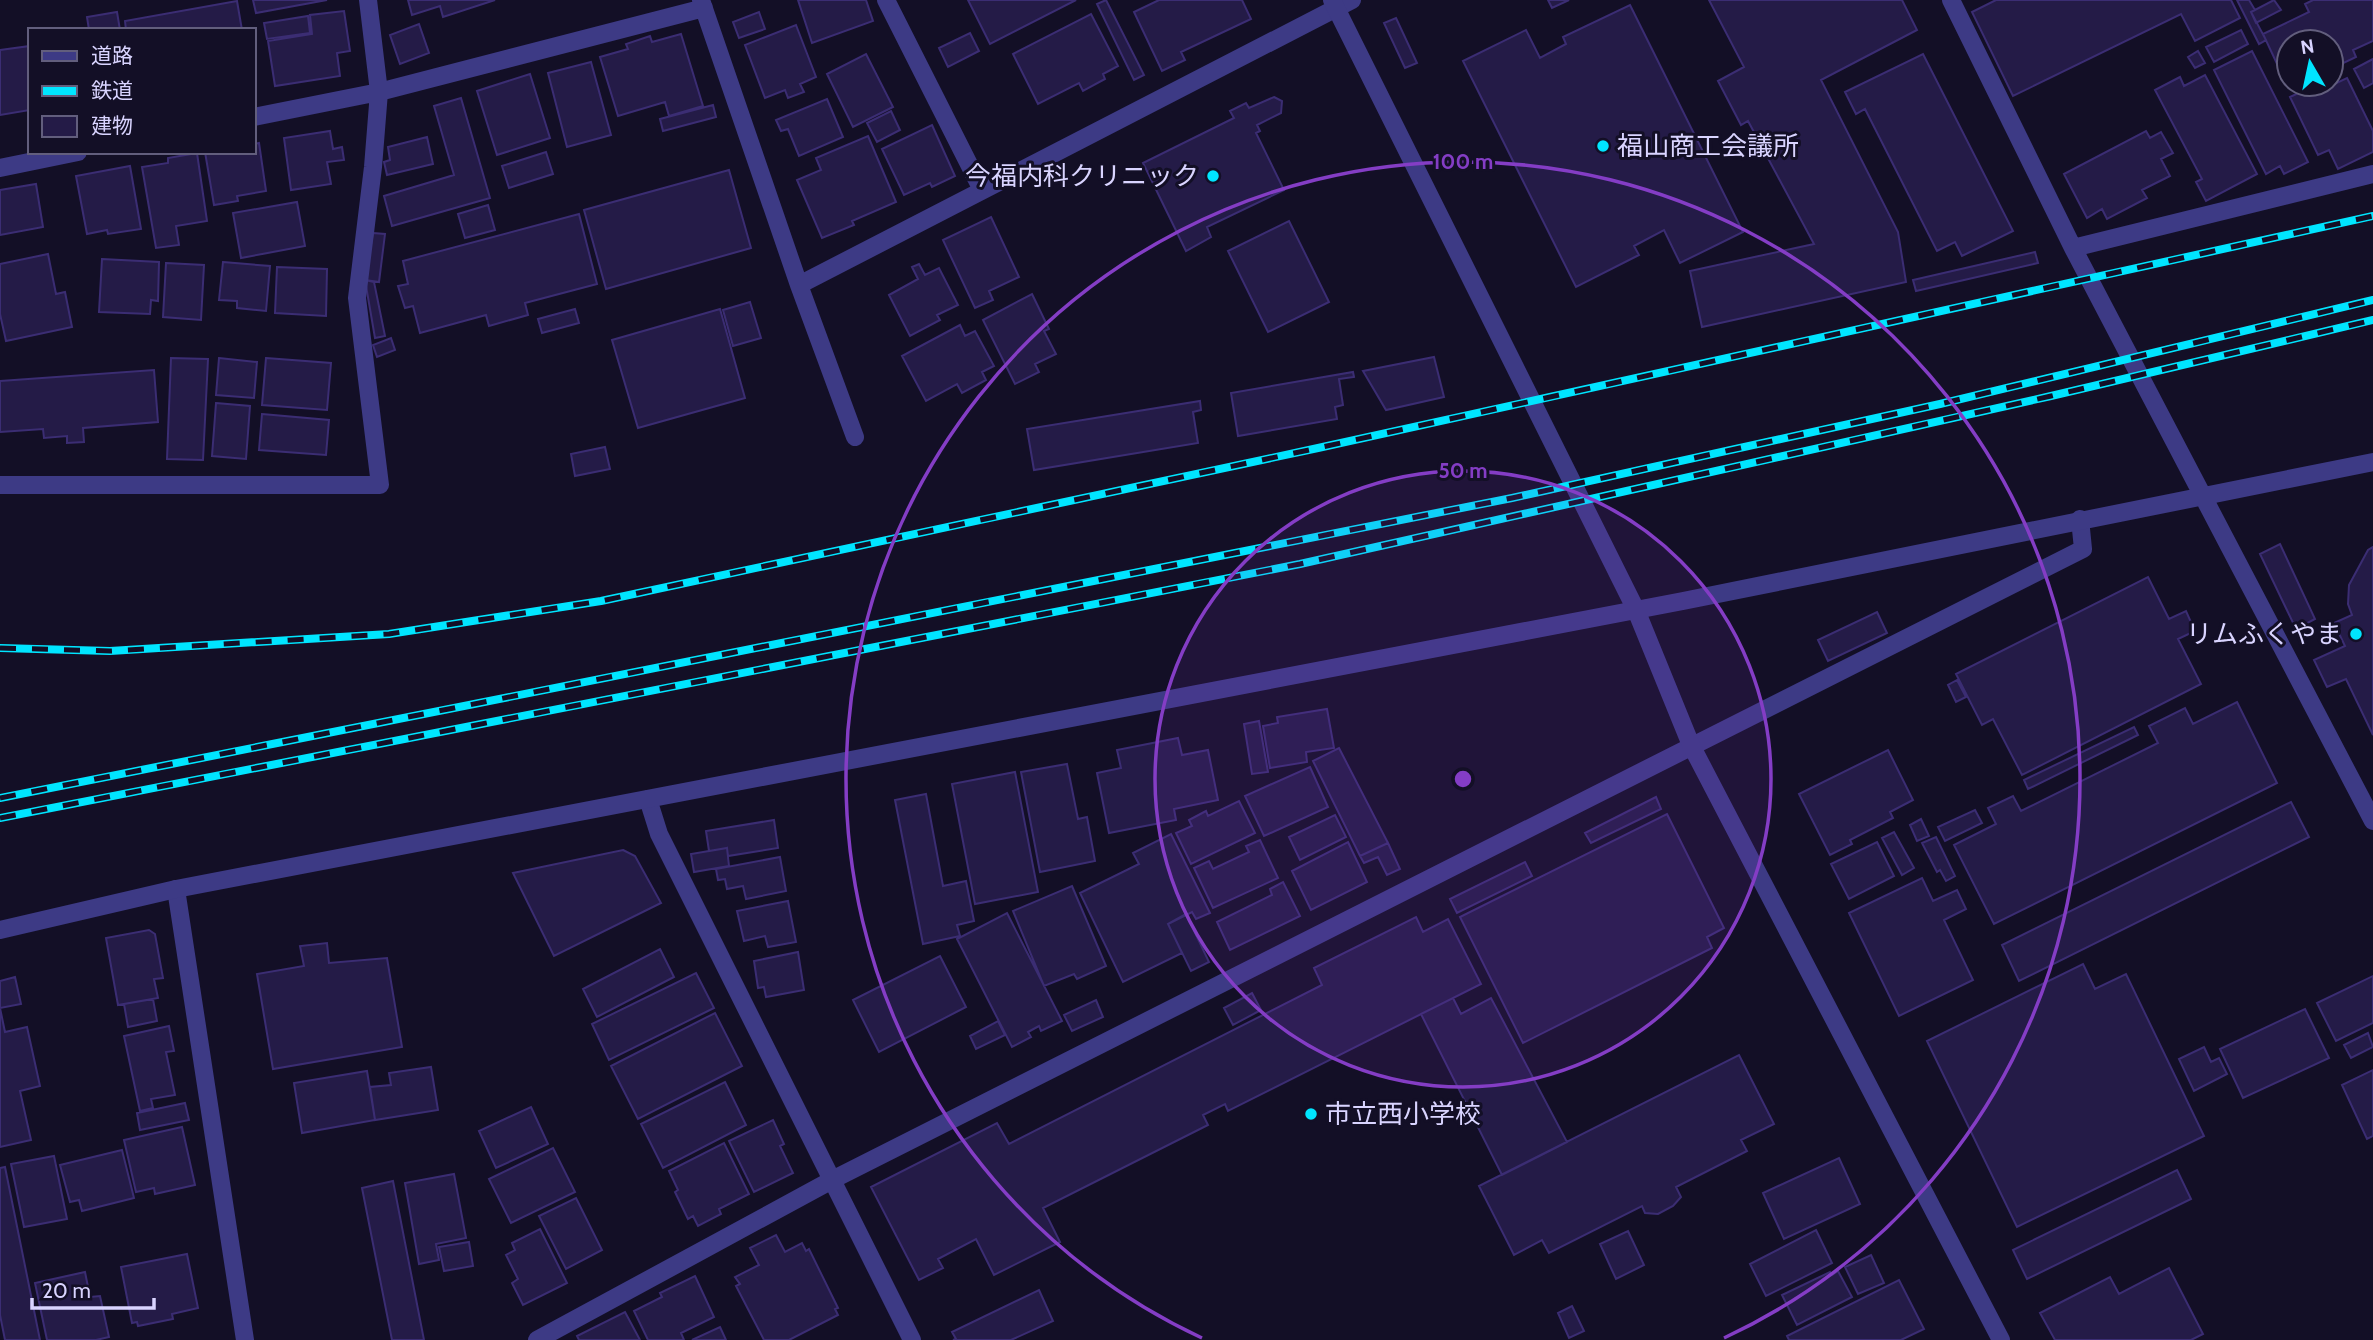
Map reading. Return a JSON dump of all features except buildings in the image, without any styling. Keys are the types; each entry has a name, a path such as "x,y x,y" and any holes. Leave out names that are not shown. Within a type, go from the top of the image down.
{"street":[{"path":"0,485 380,485 357,298 379,92 368,0"},
{"path":"886,0 982,190"},
{"path":"1951,0 2073,248 2373,821"},
{"path":"799,285 1340,3 1636,610 1691,745 2001,1340"},
{"path":"256,117 379,92 703,4 799,285 855,437"},
{"path":"0,168 68,154"},
{"path":"2073,248 2373,174"},
{"path":"0,930 176,889 1636,610 2373,462"},
{"path":"537,1340 832,1180 2083,549 2080,519"},
{"path":"648,799 659,834 912,1340"},
{"path":"176,889 245,1340"}],"railway":[{"path":"0,648 110,651 389,634 601,601 1318,448 2373,216"},
{"path":"0,798 1512,498 1940,404 2373,300"},
{"path":"0,818 1300,564 2051,396 2373,320"}],"place":[{"name":"福山商工会議所","path":"1603,146"},
{"name":"今福内科クリニック","path":"1213,176"},
{"name":"リムふくやま","path":"2356,634"},
{"name":"市立西小学校","path":"1311,1114"}]}
